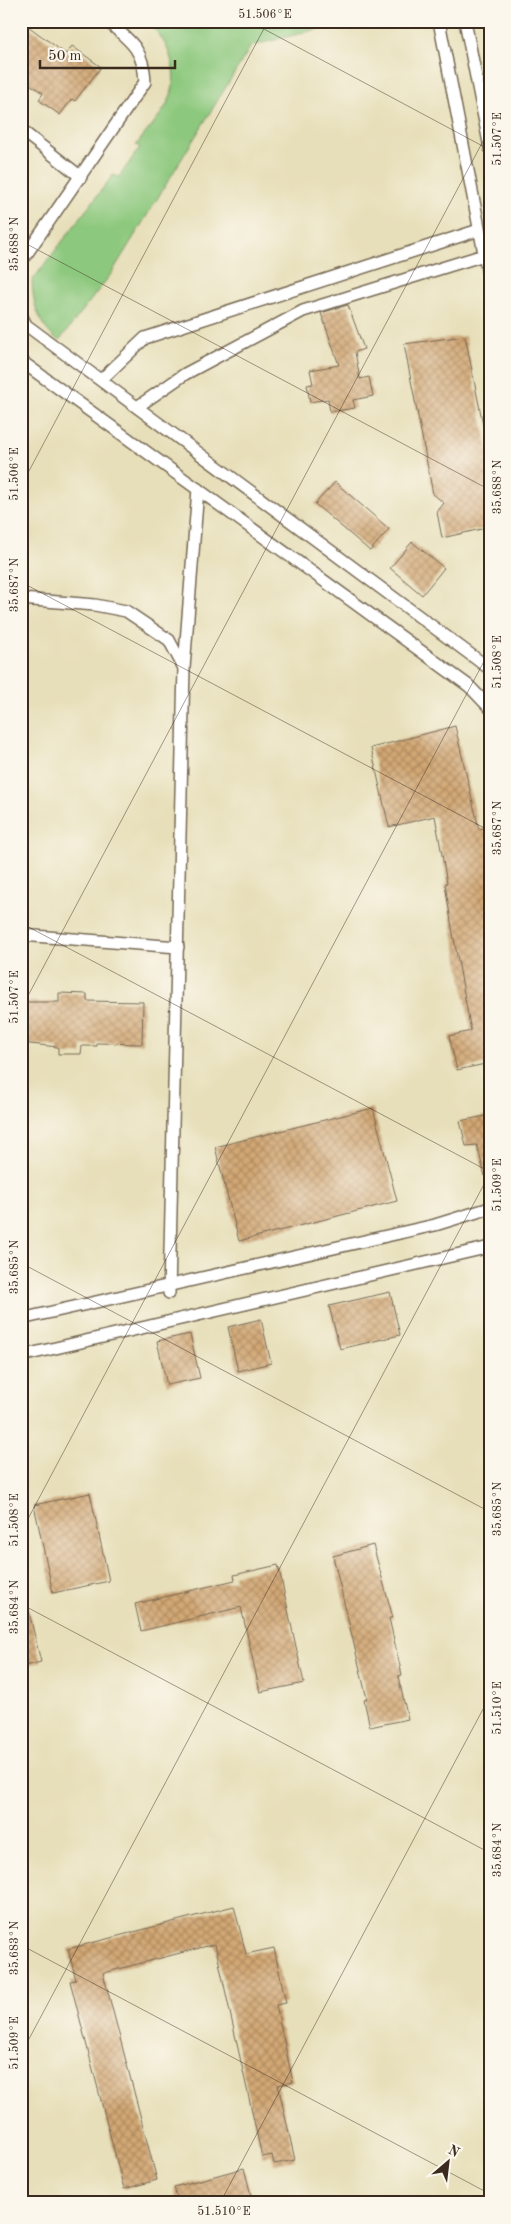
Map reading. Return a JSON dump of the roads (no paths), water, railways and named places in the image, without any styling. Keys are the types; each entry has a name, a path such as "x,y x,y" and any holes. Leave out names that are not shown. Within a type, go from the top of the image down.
{"lane":[{"path":"21,262 82,177 145,82 145,66 134,43 107,21"},
{"path":"439,21 490,284"},
{"path":"465,21 490,148"},
{"path":"21,130 82,177"},
{"path":"101,380 145,338 479,230"},
{"path":"137,407 185,374 303,310 484,255"},
{"path":"21,315 26,325 490,669"},
{"path":"21,361 469,686 490,708"},
{"path":"169,1289 184,668 198,489"},
{"path":"21,599 95,605 126,611 169,640 184,668"},
{"path":"21,935 178,947"},
{"path":"21,1319 169,1289 435,1225 490,1208"},
{"path":"21,1356 490,1247"}]}
